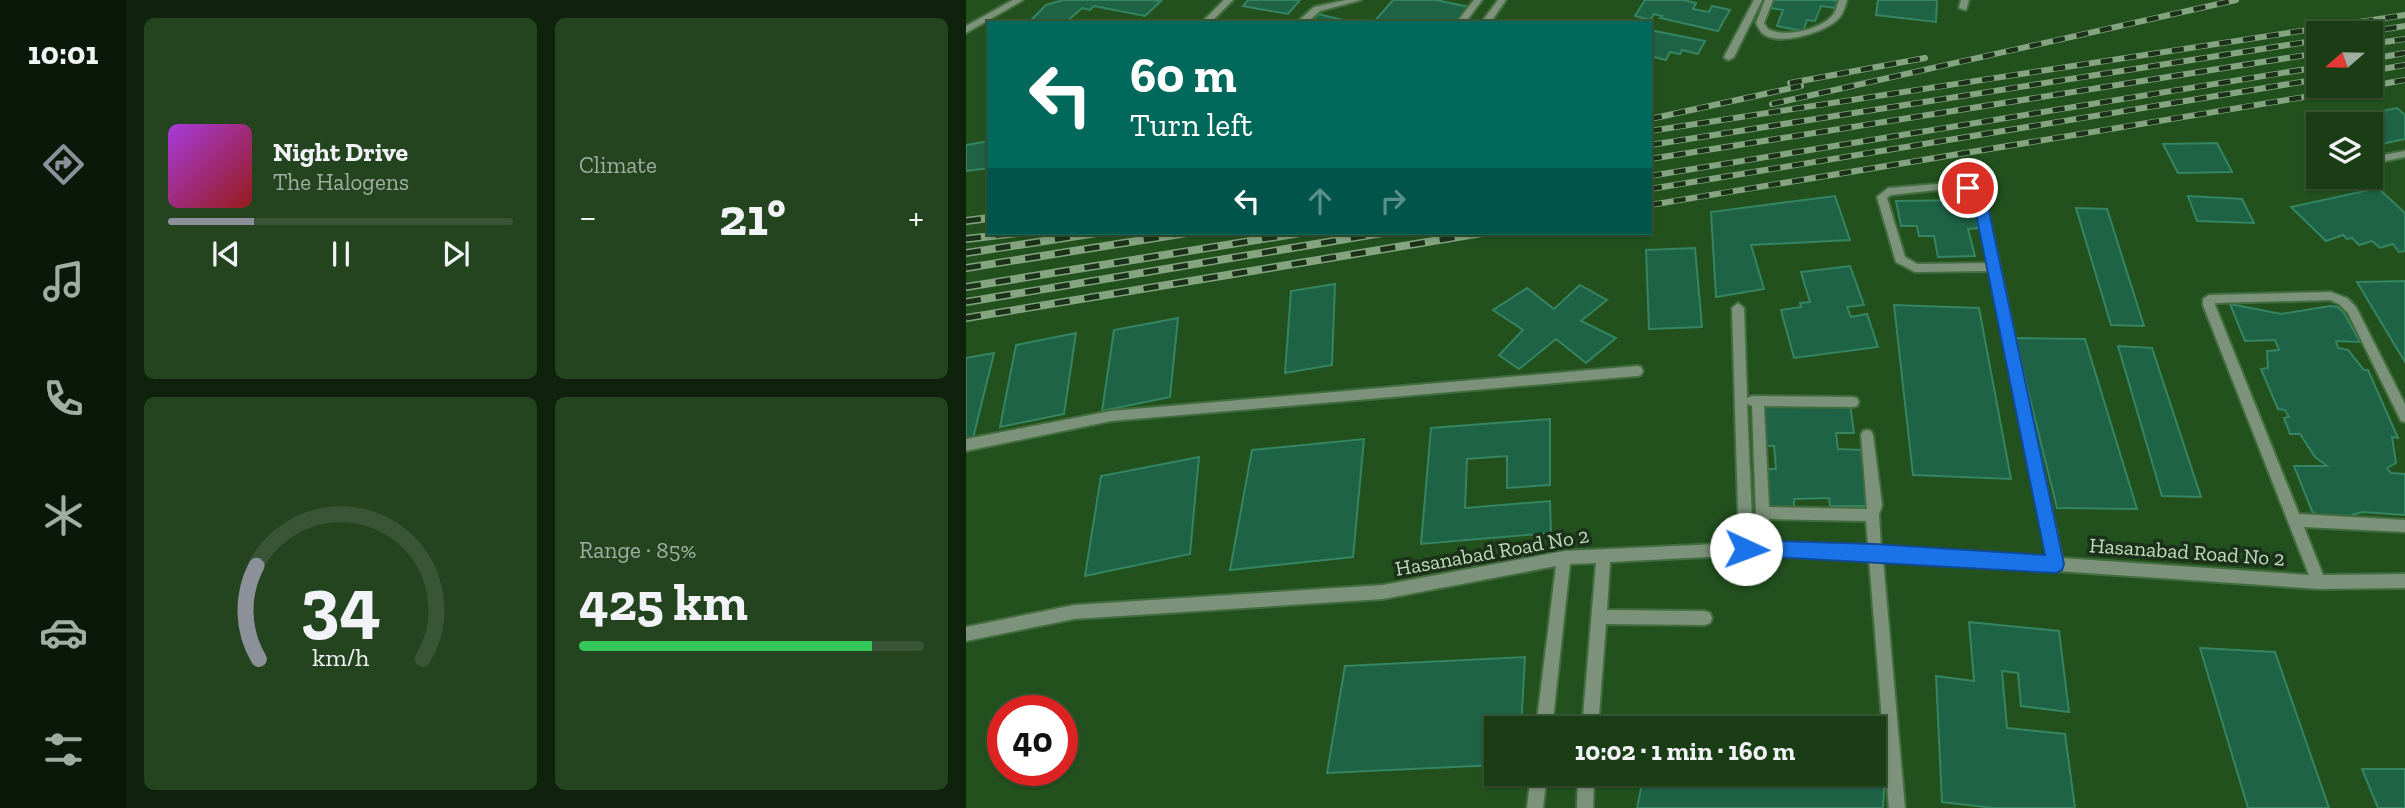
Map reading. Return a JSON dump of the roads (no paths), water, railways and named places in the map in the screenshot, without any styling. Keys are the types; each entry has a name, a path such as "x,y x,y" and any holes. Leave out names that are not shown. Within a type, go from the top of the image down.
{"street":[{"path":"966,30 1019,0"},
{"path":"1207,21 1229,0"},
{"path":"1302,21 1317,9 1357,0"},
{"path":"1461,21 1477,0 1500,2"},
{"path":"1729,57 1758,0"},
{"path":"1769,0 1762,18 1762,28 1767,32 1791,37 1803,35 1833,20 1843,0"},
{"path":"1486,21 1500,2"},
{"path":"1750,15 1762,18"},
{"path":"2383,159 2405,154"},
{"path":"1994,267 1915,268 1905,264 1900,259 1882,197 1888,192 1959,186 1975,192 1980,197 2056,564"},
{"path":"2319,582 2209,299 2331,296 2343,301 2352,310 2405,417"},
{"path":"1738,308 1746,549"},
{"path":"966,445 1111,416 1637,371"},
{"path":"1741,401 1853,402"},
{"path":"1758,401 1764,549"},
{"path":"1867,435 1875,505 1872,515 1874,552 1897,808"},
{"path":"1743,480 1761,481"},
{"path":"1762,513 1872,515"},
{"path":"2294,520 2405,526"},
{"name":"Hasanabad Road No 2","path":"966,634 1074,612 1383,592 1564,558 1746,549 1874,552 2319,582 2405,581"},
{"path":"1591,716 1604,555"},
{"path":"1545,716 1564,558"},
{"path":"1598,617 1705,618"},
{"path":"1535,808 1538,786"},
{"path":"1585,808 1586,786"}],"railway":[{"path":"1772,104 2236,0"},
{"path":"1652,131 2405,15"},
{"path":"2384,29 2405,26"},
{"path":"2384,42 2405,39"},
{"path":"1652,145 2306,42"},
{"path":"2384,57 2405,53"},
{"path":"1652,159 2306,55"},
{"path":"1790,83 1925,58"},
{"path":"2384,69 2405,65"},
{"path":"1652,176 2306,69"},
{"path":"1652,205 2405,80"},
{"path":"1652,189 2306,81"},
{"path":"1652,119 1801,86"},
{"path":"966,221 987,218"},
{"path":"966,239 1001,235"},
{"path":"966,253 1084,235"},
{"path":"966,268 1174,235"},
{"path":"966,287 1288,235"},
{"path":"966,302 1370,235"},
{"path":"966,318 1470,235"}]}
